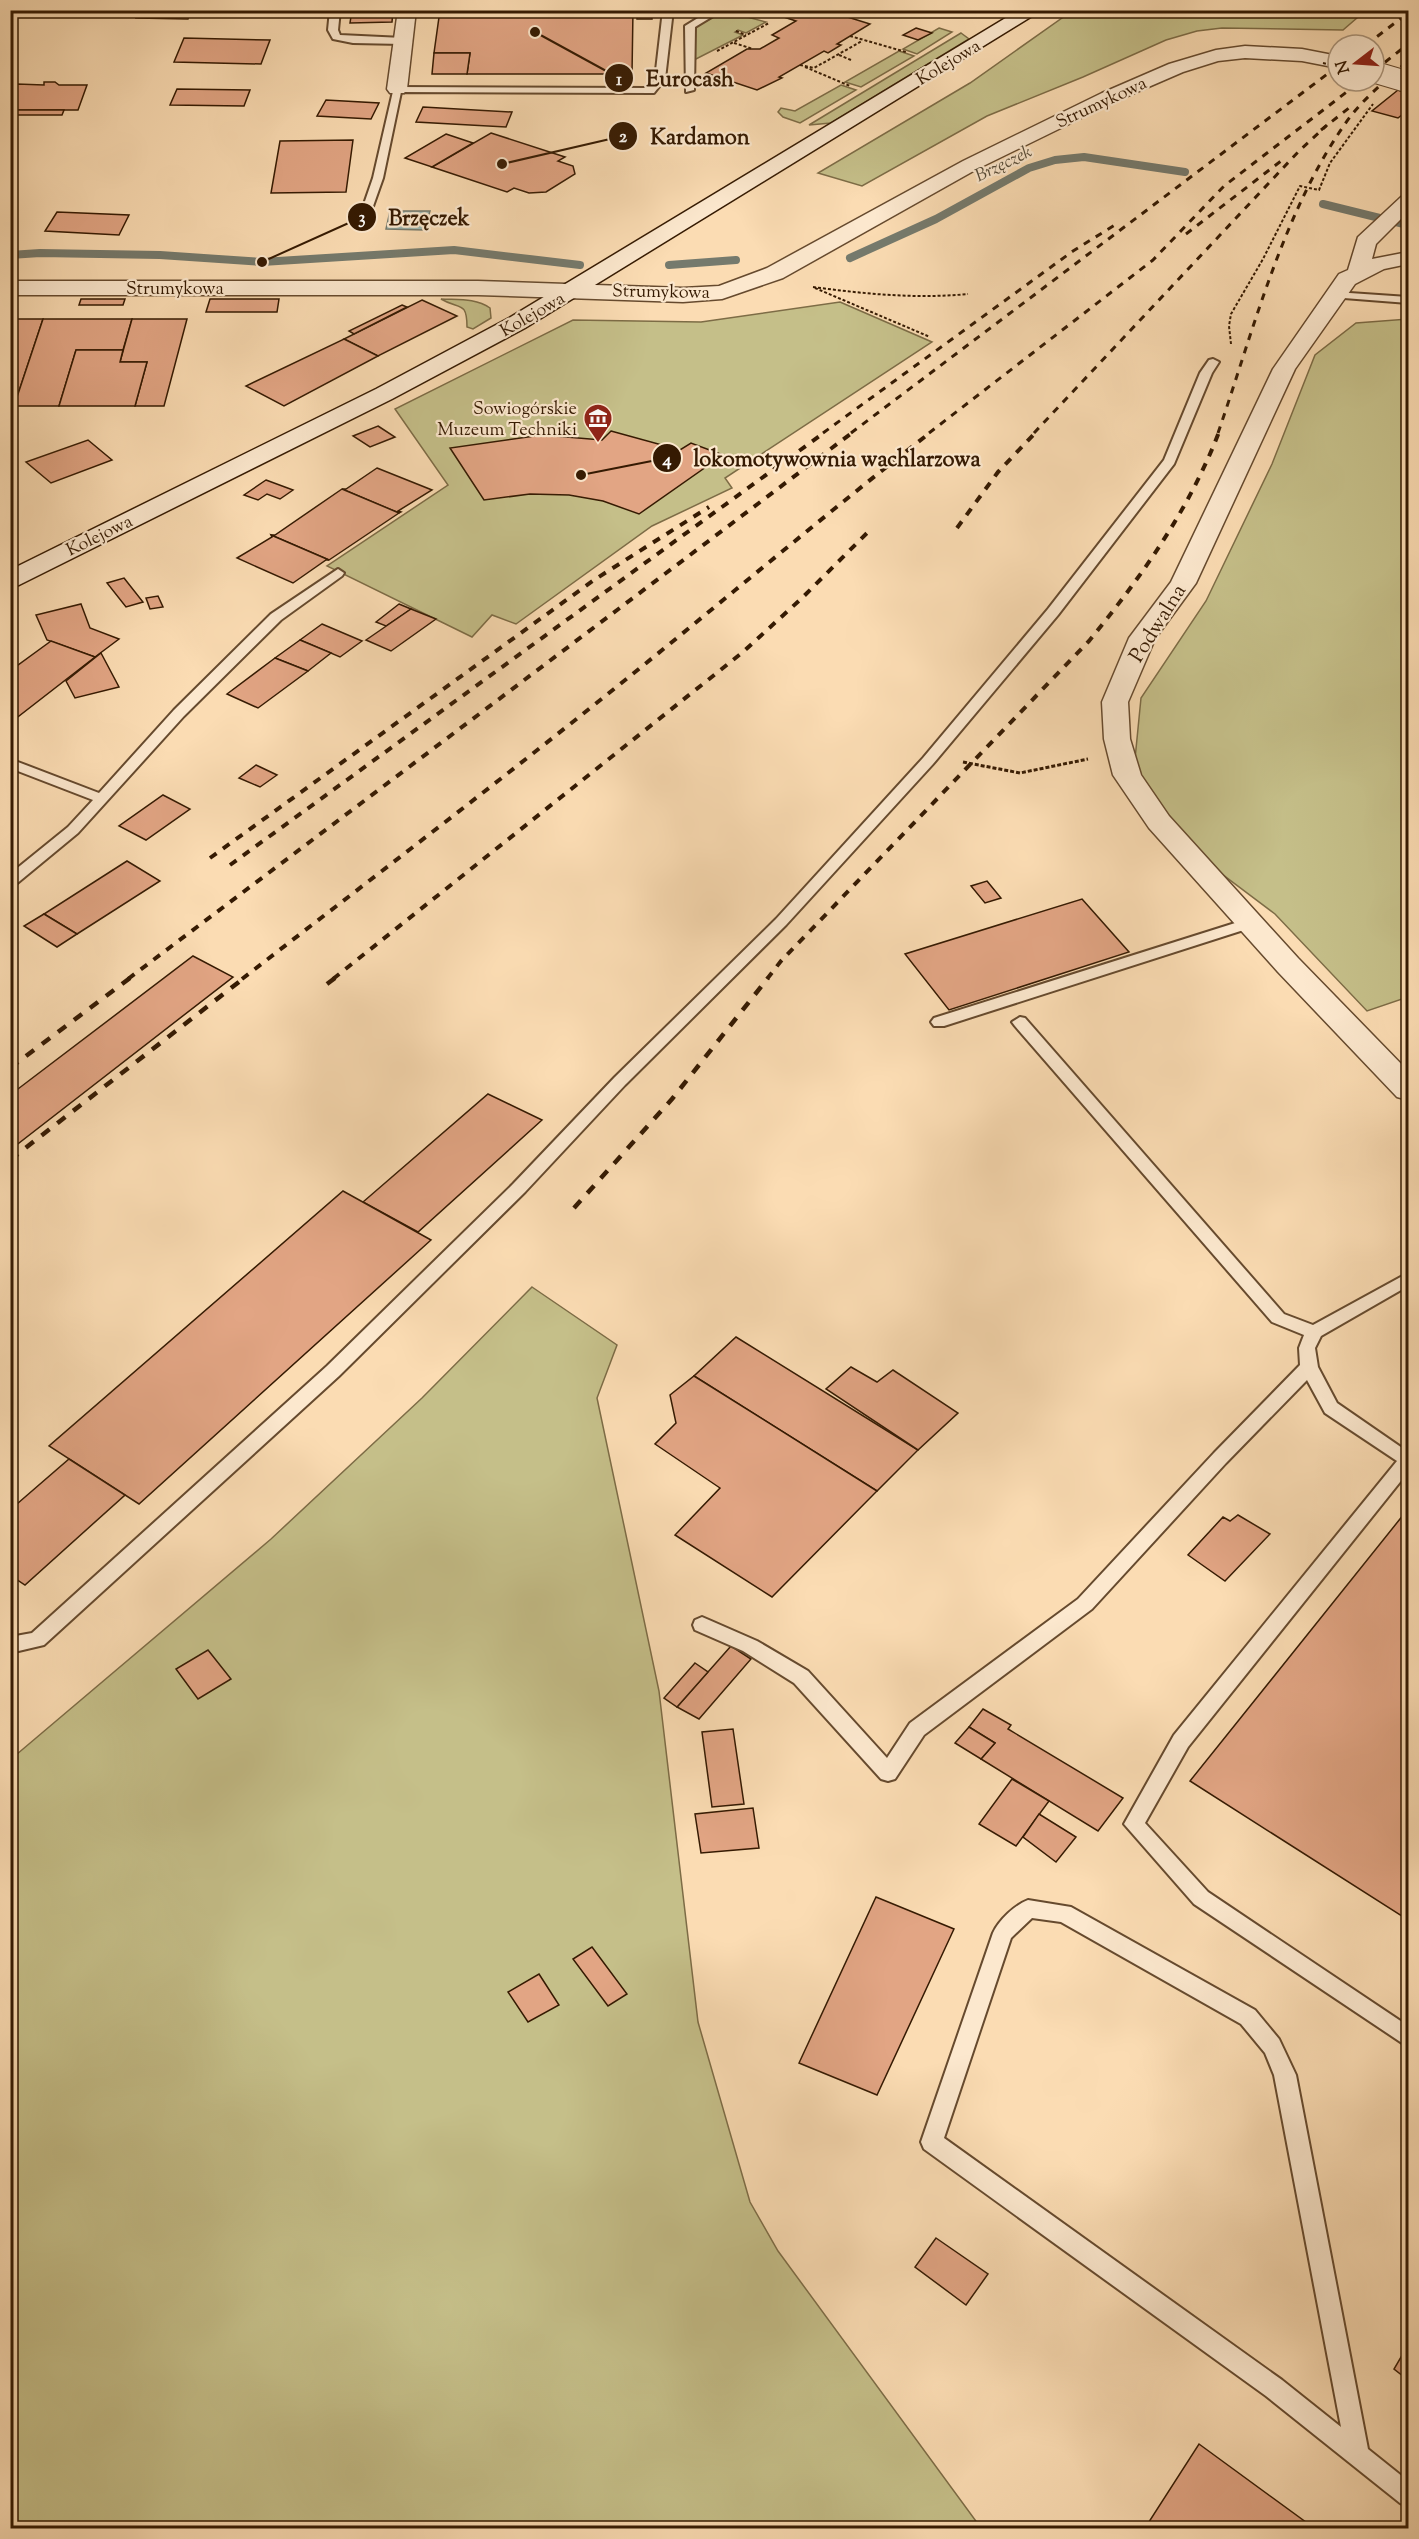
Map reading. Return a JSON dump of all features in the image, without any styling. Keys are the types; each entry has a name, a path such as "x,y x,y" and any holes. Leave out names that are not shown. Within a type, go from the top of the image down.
{"street":[{"path":"397,89 407,10"},
{"name":"Kolejowa","path":"10,580 384,394 517,323 1033,10"},
{"name":"Strumykowa","path":"10,288 573,290 683,294 722,292 775,273 980,160 1109,97 1176,68 1216,56 1245,52 1302,55 1326,61"},
{"path":"1386,76 1408,82"},
{"path":"1358,272 1366,242 1403,206"},
{"name":"Podwalna","path":"1408,258 1390,261 1358,272 1347,279 1284,369 1183,583 1142,638 1115,702 1117,739 1126,775 1159,822 1288,965 1408,1089"}],"lane":[{"path":"335,10 333,30 336,37 353,40 403,41"},
{"path":"368,207 378,178 397,89 651,92 660,79 668,10"},
{"path":"689,90 690,26 719,10"},
{"path":"378,178 391,178"},
{"path":"1335,295 1408,300"},
{"path":"10,1645 37,1640 333,1371 519,1188 620,1082 781,922 933,756 1053,612 1170,461 1213,362"},
{"path":"10,882 73,830 179,713 276,617 338,573"},
{"path":"10,763 103,799"},
{"path":"939,1022 1251,923"},
{"path":"1020,1022 1278,1318 1314,1332"},
{"path":"1408,1279 1314,1332 1306,1348 1309,1367 1331,1408 1408,1460 1181,1741 1134,1824 1201,1898 1408,2037"},
{"path":"702,1624 750,1646 801,1677 888,1773 917,1729 1085,1604 1220,1458 1309,1367"},
{"path":"1358,2455 1286,2075 1272,2046 1248,2017 1064,1913 1028,1909 1003,1933 932,2142 1274,2388 1408,2495"}],"path":[{"path":"689,64 769,23"},
{"path":"736,31 747,35"},
{"path":"850,36 900,50"},
{"path":"805,67 814,68 862,41 856,38"},
{"path":"733,42 753,49"},
{"path":"838,55 850,60"},
{"path":"800,65 844,83"},
{"path":"1213,362 1234,356 1230,339 1231,314 1263,259 1300,186 1319,190 1330,163 1378,98"},
{"path":"930,337 811,286 871,295 937,297 968,294"},
{"path":"933,756 1020,773 1121,752"}],"shaded area":[{"path":"725,11 766,22 746,33 738,30 735,32 743,35 694,60 695,27"},
{"path":"1072,11 1365,11 1343,30 1222,28 1197,31 1166,40 987,116 862,186 818,173 970,83"},
{"path":"939,28 952,32 917,54 903,49"},
{"path":"961,33 969,39 831,123 809,125"},
{"path":"899,51 914,56 861,87 845,82"},
{"path":"841,85 856,90 800,123 783,117 778,112 781,108 795,111"},
{"path":"441,299 467,300 485,305 490,308 491,318 473,329 467,327 464,309"},
{"name":"Sowiogórskie Muzeum Techniki","path":"840,302 932,342 725,478 732,488 652,526 516,624 492,615 472,637 327,566 448,485 395,409 573,320 701,322"},
{"path":"1408,319 1408,997 1367,1011 1275,914 1182,844 1144,789 1135,759 1141,698 1206,601 1272,464 1315,355 1356,323"},
{"path":"532,1287 617,1345 597,1398 659,1691 698,2022 750,2202 778,2251 981,2528 11,2528 10,1760 271,1539 422,1398"}],"water":[{"path":"390,211 430,211 424,230 386,229"}],"building":[{"path":"139,10 191,10 188,19 136,18"},
{"path":"352,10 393,10 392,22 350,23"},
{"path":"440,10 633,10 632,74 467,74 470,53 434,53"},
{"path":"637,10 652,10 652,19 637,19"},
{"path":"762,10 825,10 870,24 837,44 841,45 828,53 824,51 779,77 782,78 757,90 706,73 747,49 760,49 779,38 772,35 796,21"},
{"path":"916,28 932,33 918,40 903,35"},
{"path":"184,38 270,40 261,64 174,62"},
{"path":"434,53 470,53 467,74 432,74"},
{"path":"44,82 55,82 59,85 87,85 78,110 10,110 10,101 17,84 44,85"},
{"path":"177,89 250,90 244,106 170,105"},
{"path":"1398,90 1408,94 1406,109 1408,110 1398,118 1372,111"},
{"path":"326,100 379,103 371,119 317,116"},
{"path":"423,107 512,112 506,127 416,122"},
{"path":"16,110 64,110 62,115 14,115"},
{"path":"491,133 565,157 558,161 573,166 575,174 546,192 529,193 514,188 507,192 432,167"},
{"path":"446,134 473,143 432,167 405,158"},
{"path":"353,140 346,192 271,193 280,141"},
{"path":"57,212 129,215 119,235 45,231"},
{"path":"81,299 125,299 123,305 79,305"},
{"path":"210,299 279,299 277,312 206,312"},
{"path":"422,300 457,316 378,356 344,339"},
{"path":"402,305 407,307 354,334 349,331"},
{"path":"10,319 43,319 14,406 10,406"},
{"path":"43,319 132,319 123,350 76,350 59,406 14,406"},
{"path":"132,319 187,319 164,406 135,406 147,362 120,362"},
{"path":"344,339 378,356 284,406 246,386"},
{"path":"76,350 123,350 120,362 147,362 135,406 59,406"},
{"path":"378,426 395,437 370,447 353,436"},
{"path":"611,431 680,450 691,443 723,455 639,514 603,501 569,495 530,494 484,500 450,448 542,435 602,440"},
{"path":"88,440 112,460 51,483 26,462"},
{"path":"377,468 432,490 398,511 401,512 399,513 342,489 346,489"},
{"path":"266,480 293,490 280,499 267,494 258,500 244,495"},
{"path":"342,489 399,513 329,560 271,535 275,535"},
{"path":"271,535 329,560 293,583 237,558 272,537"},
{"path":"124,578 143,602 126,607 107,583"},
{"path":"158,596 163,607 150,609 146,598"},
{"path":"81,604 90,628 119,639 95,657 47,640 36,615"},
{"path":"399,604 411,609 386,626 376,622"},
{"path":"411,609 436,619 391,651 366,640"},
{"path":"322,624 362,641 340,657 300,640"},
{"path":"300,640 331,653 308,671 275,658"},
{"path":"51,641 95,657 10,723 10,671"},
{"path":"101,653 119,687 75,698 66,681"},
{"path":"275,658 308,671 258,708 227,694"},
{"path":"256,765 277,775 260,787 239,778"},
{"path":"163,795 190,809 146,840 119,826"},
{"path":"127,861 160,881 77,934 44,914"},
{"path":"987,881 1001,898 985,903 971,886"},
{"path":"1082,899 1129,952 949,1010 905,954"},
{"path":"44,914 77,934 57,947 24,926"},
{"path":"193,956 233,977 10,1150 10,1095"},
{"path":"488,1094 542,1120 418,1232 363,1202"},
{"path":"343,1191 431,1240 139,1504 49,1446"},
{"path":"736,1337 918,1450 877,1491 694,1376"},
{"path":"851,1367 877,1382 893,1370 958,1413 918,1450 826,1389"},
{"path":"694,1376 877,1491 772,1597 675,1535 720,1488 655,1444 676,1423 670,1395"},
{"path":"69,1459 125,1495 25,1585 10,1575 10,1510"},
{"path":"1408,1509 1408,1920 1190,1781"},
{"path":"1238,1515 1270,1534 1225,1581 1188,1555 1223,1517 1230,1521"},
{"path":"731,1646 751,1659 699,1719 677,1707"},
{"path":"208,1650 231,1679 198,1699 176,1669"},
{"path":"695,1663 708,1672 677,1707 664,1698"},
{"path":"983,1709 1011,1725 1008,1729 1123,1798 1098,1831 981,1759 995,1743 969,1727"},
{"path":"969,1727 995,1743 981,1759 955,1743"},
{"path":"733,1729 744,1804 712,1807 702,1732"},
{"path":"1012,1779 1049,1801 1016,1846 979,1824"},
{"path":"753,1808 759,1848 701,1853 695,1814"},
{"path":"1039,1814 1076,1837 1056,1862 1023,1837"},
{"path":"876,1897 954,1929 877,2095 799,2063"},
{"path":"592,1947 627,1994 608,2006 573,1959"},
{"path":"539,1974 559,2005 528,2022 508,1992"},
{"path":"936,2238 988,2274 966,2305 915,2267"},
{"path":"1408,2345 1408,2380 1394,2369"},
{"path":"1199,2444 1314,2528 1145,2528"}],"waterway":[{"name":"Brzęczek","path":"850,258 936,219 1029,168 1055,160 1084,157 1185,172"},
{"name":"Brzęczek","path":"1323,204 1408,225"},
{"name":"Brzęczek","path":"10,255 40,253 160,255 262,262 454,250 580,265"},
{"name":"Brzęczek","path":"669,265 736,260"}],"railway":[{"path":"1382,33 1408,13"},
{"path":"1386,61 1408,44"},
{"path":"1390,76 1408,61"},
{"path":"1218,433 1273,270 1307,190 1327,152 1350,117 1395,71"},
{"path":"851,433 1326,75"},
{"path":"929,433 1153,260 1224,186 1345,93"},
{"path":"1325,127 1354,104"},
{"path":"1034,433 1299,151 1325,127"},
{"path":"1321,130 1325,127"},
{"path":"1186,234 1281,161"},
{"path":"823,433 1073,251 1118,223"},
{"path":"230,865 825,432"},
{"path":"128,979 853,432"},
{"path":"242,979 568,726 931,432"},
{"path":"957,528 998,472 1036,432"},
{"path":"767,979 781,961 1089,641 1146,567 1163,541 1207,461 1219,432"},
{"path":"210,858 594,580 709,507"},
{"path":"333,979 743,652 802,598 868,532"},
{"path":"10,1068 130,978"},
{"path":"10,1160 244,978"},
{"path":"327,984 335,978"},
{"path":"574,1208 672,1099 768,978"}],"place":[{"name":"Eurocash","path":"535,32"},
{"name":"Kardamon","path":"502,164"},
{"name":"Brzęczek","path":"262,262"},
{"name":"Sowiogórskie Muzeum Techniki","path":"598,444"},
{"name":"lokomotywownia wachlarzowa","path":"581,475"}]}
